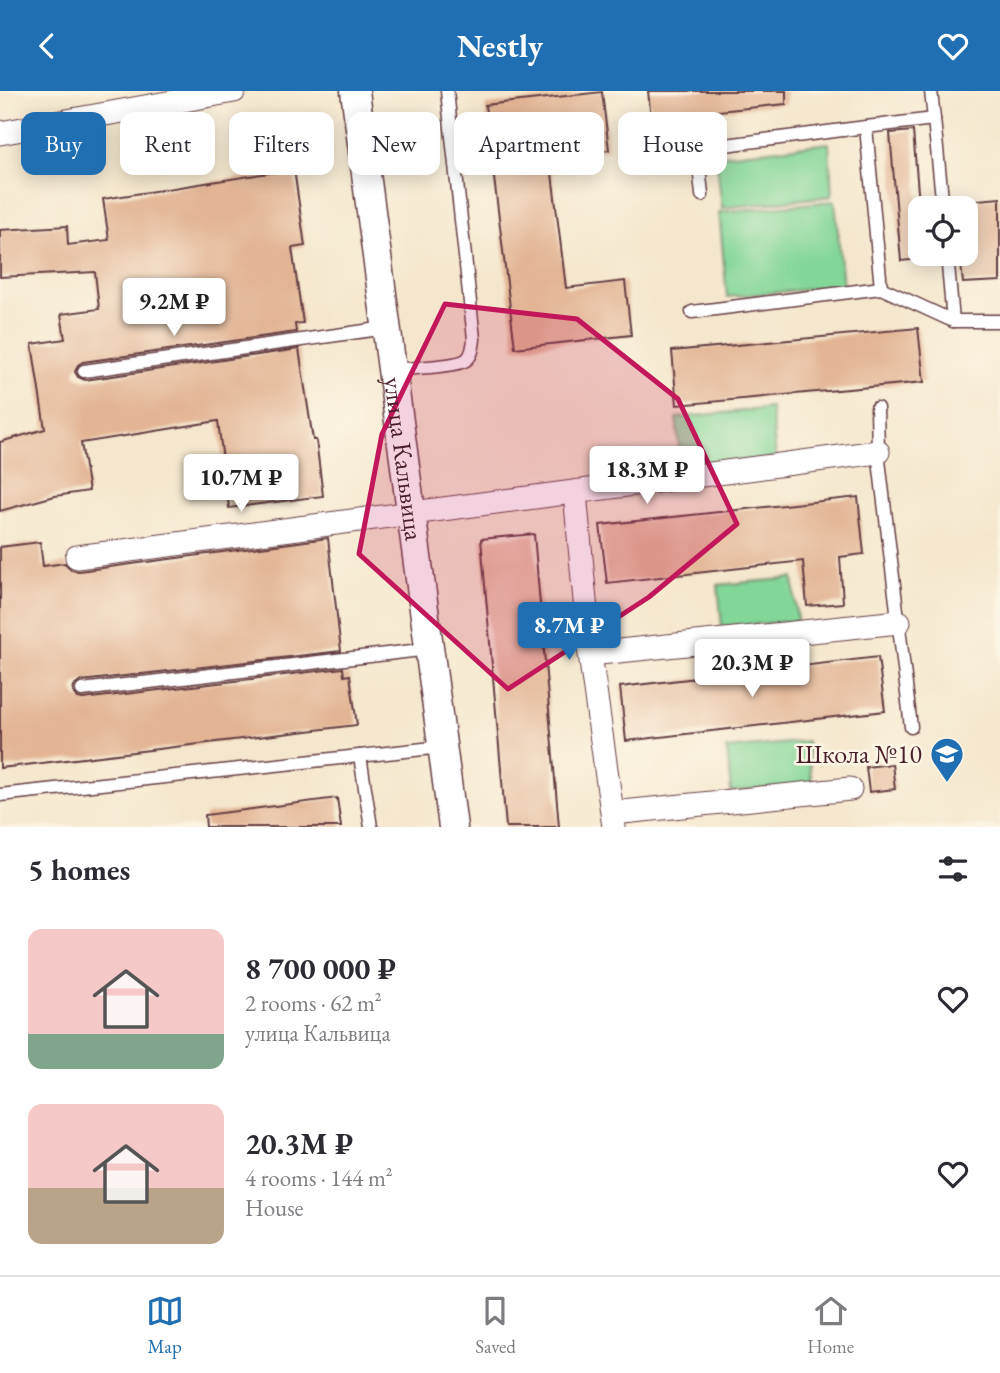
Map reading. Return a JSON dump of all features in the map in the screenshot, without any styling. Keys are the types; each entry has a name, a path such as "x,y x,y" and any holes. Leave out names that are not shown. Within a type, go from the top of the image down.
{"street":[{"path":"0,133 234,91"},
{"name":"улица Кальвица","path":"355,91 453,827"},
{"path":"78,557 878,452"},
{"path":"575,493 590,654 613,820 850,789"},
{"path":"590,654 899,622"}],"lane":[{"path":"392,370 453,364 466,361 472,353 474,339 447,91"},
{"path":"931,91 942,196"},
{"path":"702,195 700,159 703,151 710,147 934,119"},
{"path":"866,127 881,288"},
{"path":"948,266 953,321"},
{"path":"692,312 881,288 953,321 1000,321"},
{"path":"84,371 386,328"},
{"path":"877,408 878,452 911,727"},
{"path":"82,690 429,649"},
{"path":"0,795 443,747"},
{"path":"360,756 371,827"}],"highlighted area":[{"path":"445,304 577,319 678,399 737,524 649,597 508,689 359,554 382,434"}],"green space":[{"path":"829,143 832,196 722,208 718,175 727,175 727,155"},
{"path":"835,201 843,286 727,297 719,212"},
{"path":"771,408 776,458 681,467 676,418"},
{"path":"793,578 797,621 722,627 718,585"},
{"path":"807,741 812,784 731,792 727,749"}],"building":[{"path":"648,91 786,91 786,104 709,112 650,112"},
{"path":"602,92 609,150 604,151 604,112 486,112 485,105"},
{"path":"913,131 918,196 908,196 908,260 901,261 890,133"},
{"path":"256,175 295,175 305,246 292,248 303,323 295,324 296,332 83,362 75,372 85,380 299,349 313,440 316,440 323,496 229,508 218,421 81,443 89,491 55,496 0,511 0,442 45,429 32,344 65,339 61,314 99,309 95,272 0,277 0,230 67,226 68,245 109,240 103,199"},
{"path":"494,175 552,175 566,288 625,281 631,335 515,348"},
{"path":"1000,198 1000,281 963,283 961,266 978,266 978,200"},
{"path":"918,328 924,382 677,405 672,351"},
{"path":"858,497 864,554 840,557 843,603 807,606 803,561 607,583 600,525"},
{"path":"534,534 559,827 506,827 481,539"},
{"path":"328,538 341,651 81,681 74,686 73,692 83,699 343,668 344,676 350,675 357,725 0,768 0,547 40,542 43,566 65,563 71,570 79,571"},
{"path":"878,657 885,711 626,741 620,687"},
{"path":"892,764 895,789 869,792 866,767"},
{"path":"337,798 341,827 206,827 205,815"}],"place":[{"name":"Школа №10","path":"947,784"}]}
